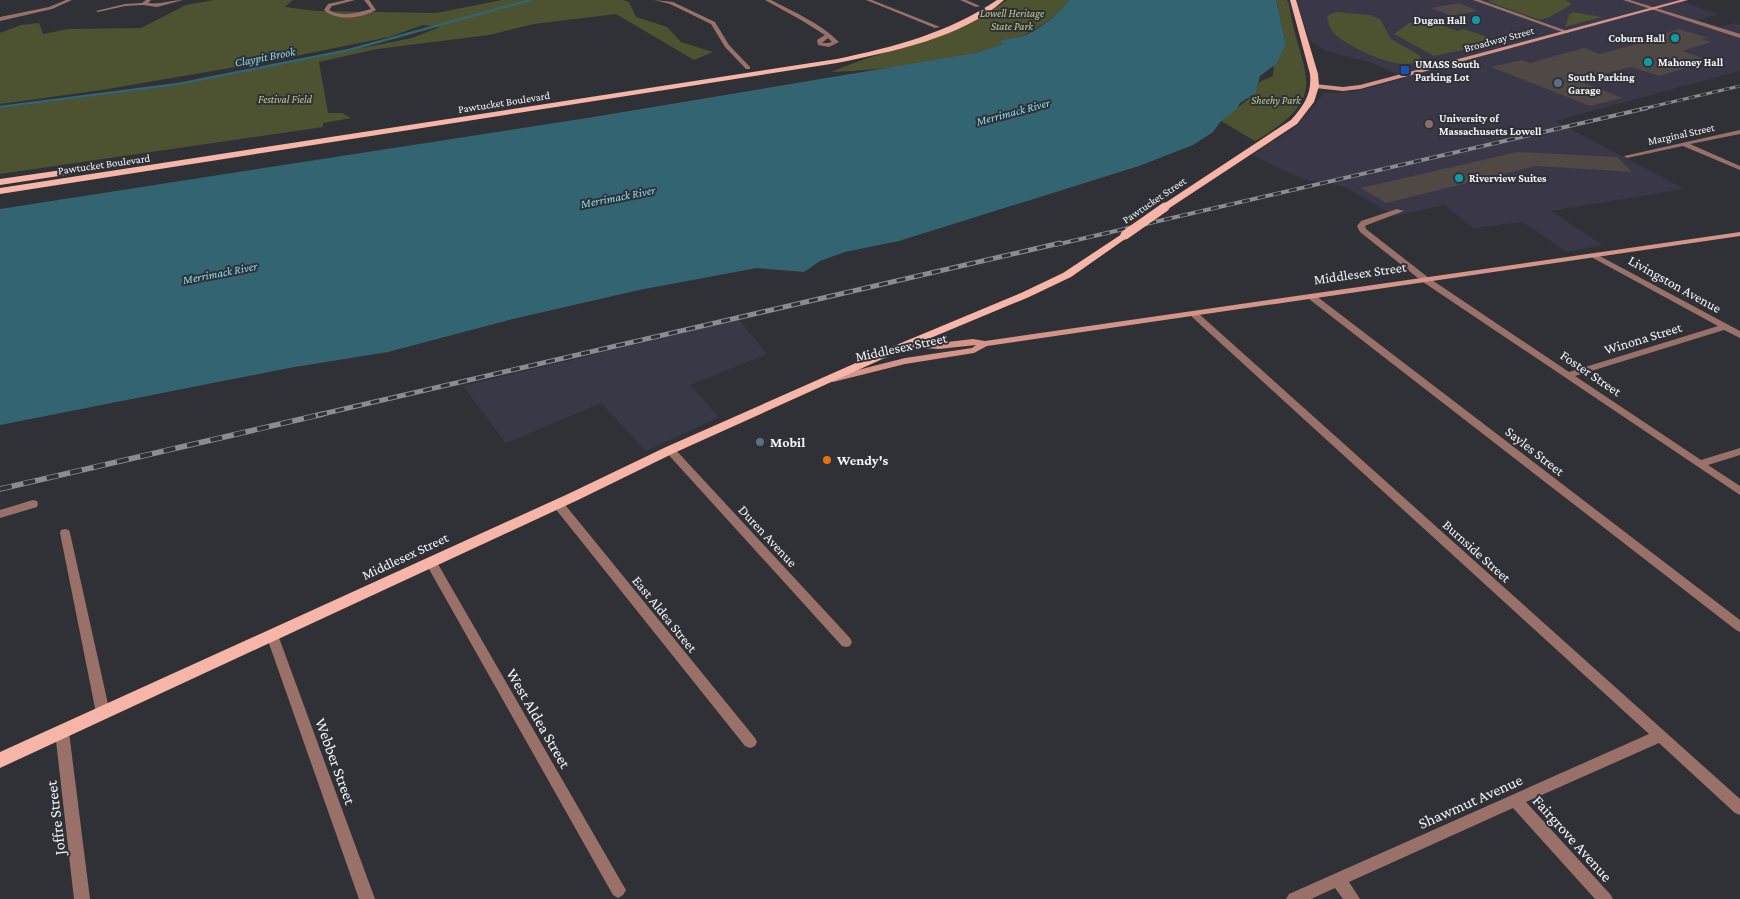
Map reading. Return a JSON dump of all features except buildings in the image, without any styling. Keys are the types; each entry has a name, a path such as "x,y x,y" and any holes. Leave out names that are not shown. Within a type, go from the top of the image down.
{"main road":[{"name":"Pawtucket Boulevard","path":"0,182 305,138 858,50 895,41 937,26 987,0"},
{"name":"Pawtucket Boulevard","path":"0,191 838,61 895,48 944,32 976,16 1000,0"},
{"path":"1293,0 1315,86"},
{"name":"Broadway Street","path":"1315,86 1360,87 1686,0"},
{"name":"Pawtucket Street","path":"905,345 1025,295 1067,275 1294,122 1310,102 1315,86"},
{"name":"Middlesex Street","path":"0,760 558,504 670,450 905,345 939,346 973,342 985,344 1196,315 1740,234"},
{"name":"Middlesex Street","path":"822,382 891,364 974,350 985,344"}],"street":[{"path":"0,19 50,8 70,0"},
{"path":"143,4 149,0"},
{"path":"98,11 125,5 143,4 157,6 181,0"},
{"path":"352,0 330,5 326,10 337,15 356,15 374,10 366,0"},
{"path":"656,0 671,3 715,25 727,46 748,68"},
{"path":"671,3 678,0"},
{"path":"767,0 828,36"},
{"path":"868,0 937,26"},
{"path":"962,0 978,6"},
{"path":"1475,0 1567,32"},
{"path":"1625,0 1740,36"},
{"name":"Marginal Street","path":"1626,156 1686,145 1740,132"},
{"path":"1686,145 1740,168"},
{"path":"1400,211 1364,224 1363,230 1426,280"},
{"name":"Livingston Avenue","path":"1596,256 1740,336"},
{"name":"Foster Street","path":"1426,280 1740,491"},
{"name":"Sayles Street","path":"1312,297 1740,627"},
{"name":"Burnside Street","path":"1196,315 1740,808"},
{"name":"Winona Street","path":"1569,375 1724,327"},
{"name":"Duren Avenue","path":"670,450 846,642"},
{"path":"1700,464 1740,451"},
{"path":"0,514 33,504"},
{"name":"East Aldea Street","path":"558,504 750,742"},
{"path":"64,533 103,712"},
{"name":"West Aldea Street","path":"431,562 618,890"},
{"name":"Webber Street","path":"272,635 367,899"},
{"name":"Joffre Street","path":"62,732 82,899"},
{"name":"Shawmut Avenue","path":"1294,899 1660,736"},
{"name":"Fairgrove Avenue","path":"1515,800 1604,899"},
{"path":"1338,879 1352,899"}],"shaded area":[{"name":"University of Massachusetts Lowell","path":"1296,0 1678,0 1719,14 1699,20 1721,27 1734,23 1740,25 1740,71 1555,121 1685,189 1551,211 1603,245 1567,252 1523,222 1473,228 1444,205 1395,216 1345,187 1302,179 1252,155 1296,127 1323,93 1354,92 1406,78 1369,62 1326,51 1310,41"},
{"path":"739,320 767,354 690,385 719,417 646,451 601,403 506,443 463,386"}],"green space":[{"name":"Festival Field","path":"214,0 293,0 285,7 315,11 436,13 502,0 623,0 629,2 636,17 667,27 681,42 713,52 694,60 616,14 534,24 489,35 377,49 319,62 328,113 342,113 351,118 323,123 323,127 0,174 0,108 178,85 412,38 440,27 423,25 389,37 276,60 102,90 0,104 0,33 21,25 39,23 43,34 68,29 141,28 186,5"},
{"name":"Lowell Heritage State Park","path":"1007,0 1069,0 1049,20 1023,36 993,48 925,63 891,68 831,72 965,24"},
{"name":"Sheehy Park","path":"1276,0 1287,0 1289,4 1304,67 1306,82 1304,96 1296,110 1280,125 1255,141 1221,121 1256,93 1259,82 1273,76 1274,65 1286,44"},
{"path":"1565,0 1572,4 1550,17 1540,20 1487,1"},
{"path":"1336,12 1369,15 1380,19 1391,39 1419,55 1422,60 1409,64 1388,62 1352,46 1337,36 1331,29 1327,16"},
{"path":"1573,12 1602,17 1565,27 1569,15"},
{"path":"1425,19 1457,31 1464,29 1490,38 1487,40 1492,44 1434,56 1394,34 1409,23"}],"water":[{"name":"Merrimack River","path":"1069,0 1276,0 1286,44 1276,64 1260,76 1256,93 1240,103 1237,109 1221,121 1213,132 1193,145 1139,166 899,241 845,252 820,261 804,272 757,268 639,290 513,319 388,352 289,368 0,425 0,209 587,118 976,53 1003,44 1000,41 1005,39 1030,33 1052,18"}],"waterway":[{"name":"Claypit Brook","path":"0,107 178,84 349,50 530,0"}],"railway":[{"path":"1642,109 1740,86"},
{"path":"1055,245 1647,108"},
{"path":"318,415 1060,243"},
{"path":"0,489 323,414"}],"place":[{"name":"Dugan Hall","path":"1476,20"},
{"name":"Coburn Hall","path":"1675,38"},
{"name":"Mahoney Hall","path":"1648,62"},
{"name":"UMASS South Parking Lot","path":"1405,70"},
{"name":"South Parking Garage","path":"1558,83"},
{"name":"University of Massachusetts Lowell","path":"1429,124"},
{"name":"Riverview Suites","path":"1459,178"},
{"name":"Mobil","path":"760,442"},
{"name":"Wendy's","path":"827,460"}]}
